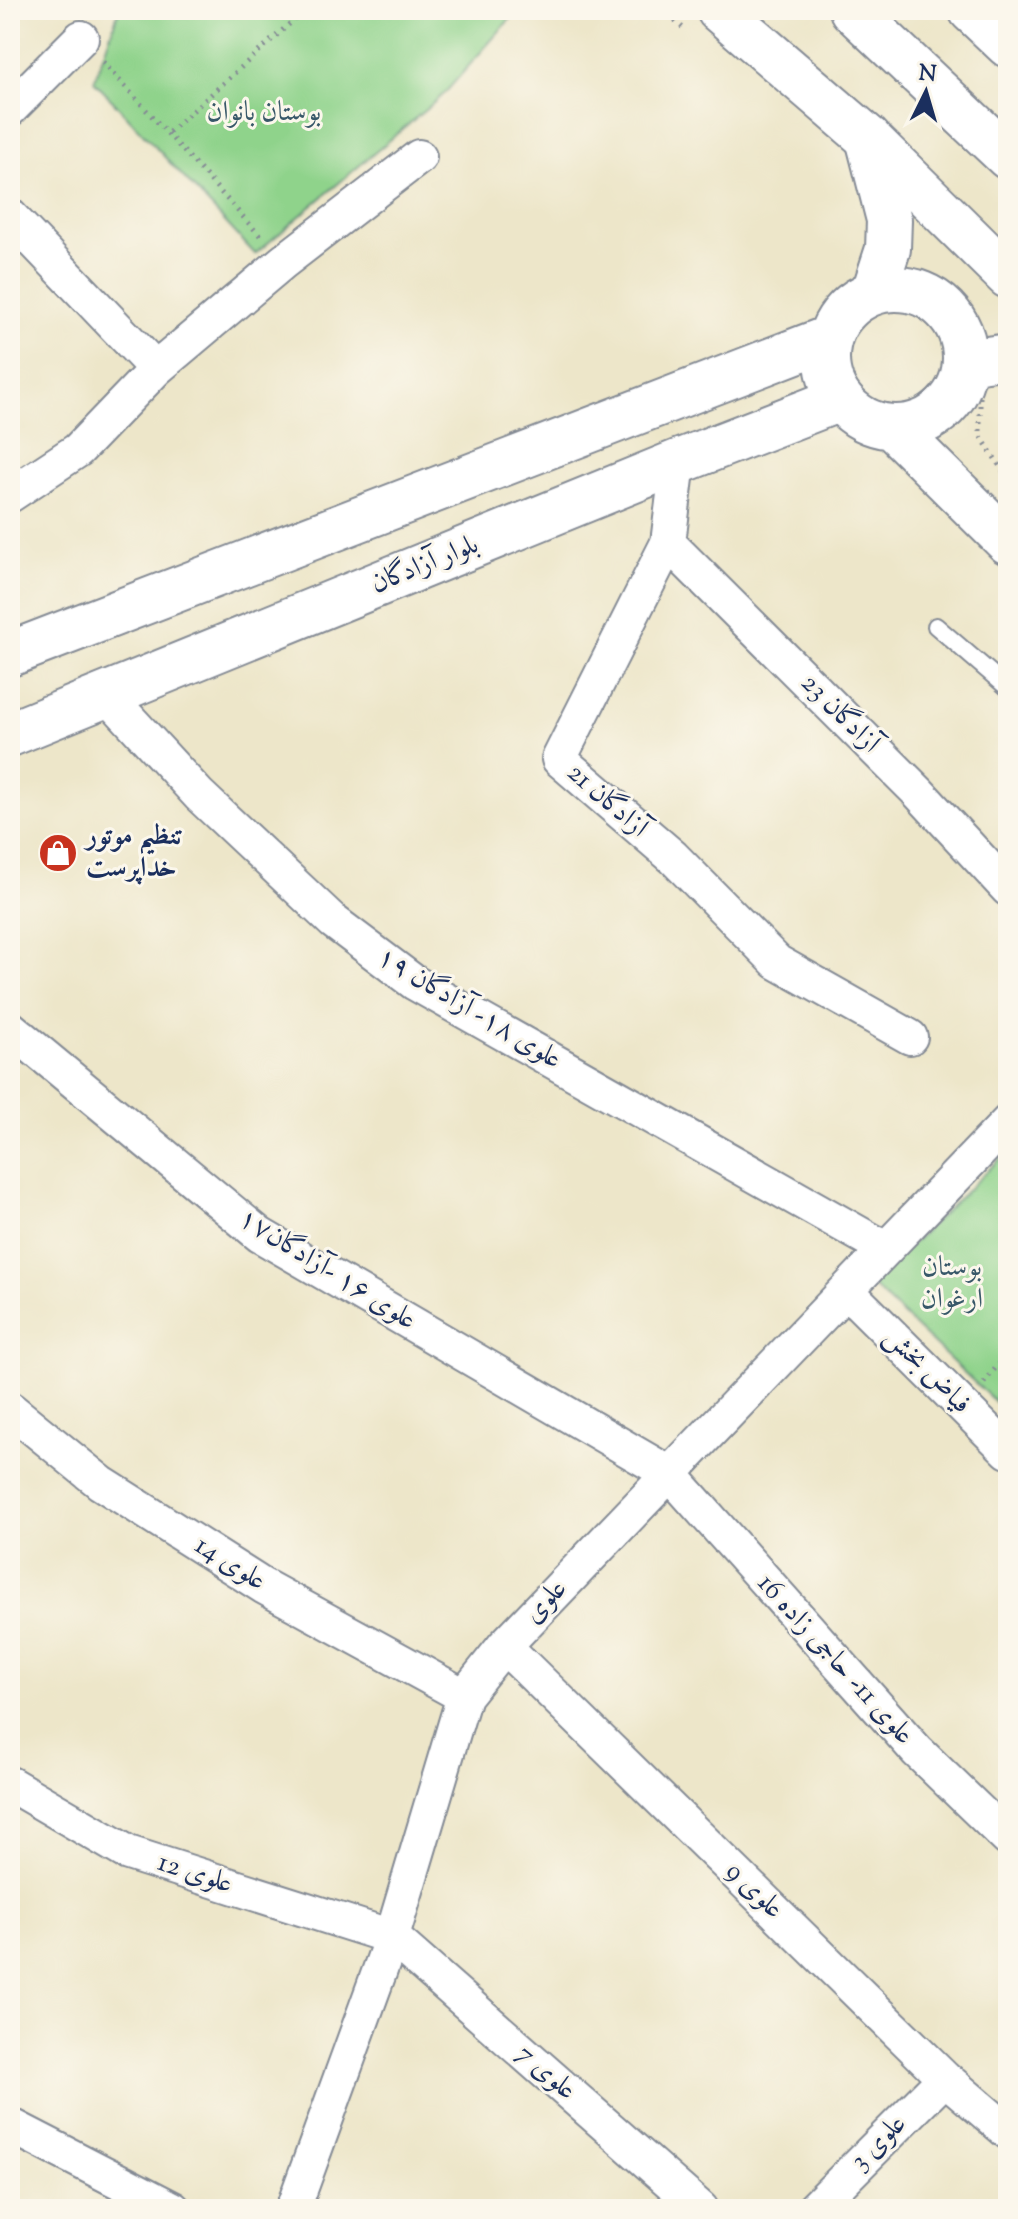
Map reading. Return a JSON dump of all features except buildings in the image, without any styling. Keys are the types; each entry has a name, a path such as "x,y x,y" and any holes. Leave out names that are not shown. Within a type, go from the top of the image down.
{"main road":[{"path":"719,10 868,138 1008,276"},
{"path":"852,10 1008,157"},
{"path":"971,10 1008,45"},
{"path":"868,138 889,220 888,249 874,292"},
{"path":"973,376 964,340 954,319 939,303 919,292 897,288 874,292 854,302 839,318 829,338 828,371 840,399 863,418 892,427 1008,542"},
{"path":"12,651 829,338"},
{"path":"892,427 927,420 942,410 962,381 1008,356"},
{"name":"بلوار آزادگان","path":"10,734 840,399"},
{"path":"942,410 961,496"}],"street":[{"path":"10,109 81,38"},
{"path":"10,495 78,450 156,369 283,262 419,157"},
{"path":"10,216 156,369"},
{"name":"آزادگان 21","path":"678,462 668,543 559,759 673,857 777,962 910,1037"},
{"name":"آزادگان 23","path":"668,543 918,792 1008,889"},
{"name":"علوی ۱٨- آزادگان ۱۹","path":"107,695 199,795 322,911 415,983 886,1249"},
{"name":"علوی ۱۶ -آزادگان۱۷","path":"10,1028 260,1235 670,1474"},
{"name":"علوی","path":"296,2198 392,1937 464,1696 504,1646 1008,1122"},
{"name":"فیاض بخش","path":"847,1291 1008,1451"},
{"name":"علوی 14","path":"10,1409 101,1483 238,1570 464,1696"},
{"name":"علوی 11- حاجی زاده 16","path":"670,1474 917,1751 1008,1839"},
{"name":"علوی 9","path":"504,1646 945,2078 1008,2132"},
{"name":"علوی 12","path":"10,1784 128,1853 392,1937"},
{"name":"علوی 7","path":"392,1937 701,2209"},
{"name":"علوی 3","path":"814,2209 945,2078"},
{"path":"10,2125 173,2209"},
{"path":"296,2198 325,2209"}],"lane":[{"path":"936,626 1008,688"}],"path":[{"path":"169,132 305,10"},
{"path":"81,38 169,132 283,262"},
{"path":"973,376 980,435 1008,479"}],"green space":[{"name":"بوستان بانوان","path":"119,10 518,10 444,94 255,254 94,81"},
{"name":"بوستان ارغوان","path":"1008,1151 1008,1414 870,1284"}],"place":[{"name":"تنظیم موتور خداپرست","path":"58,853"}]}
